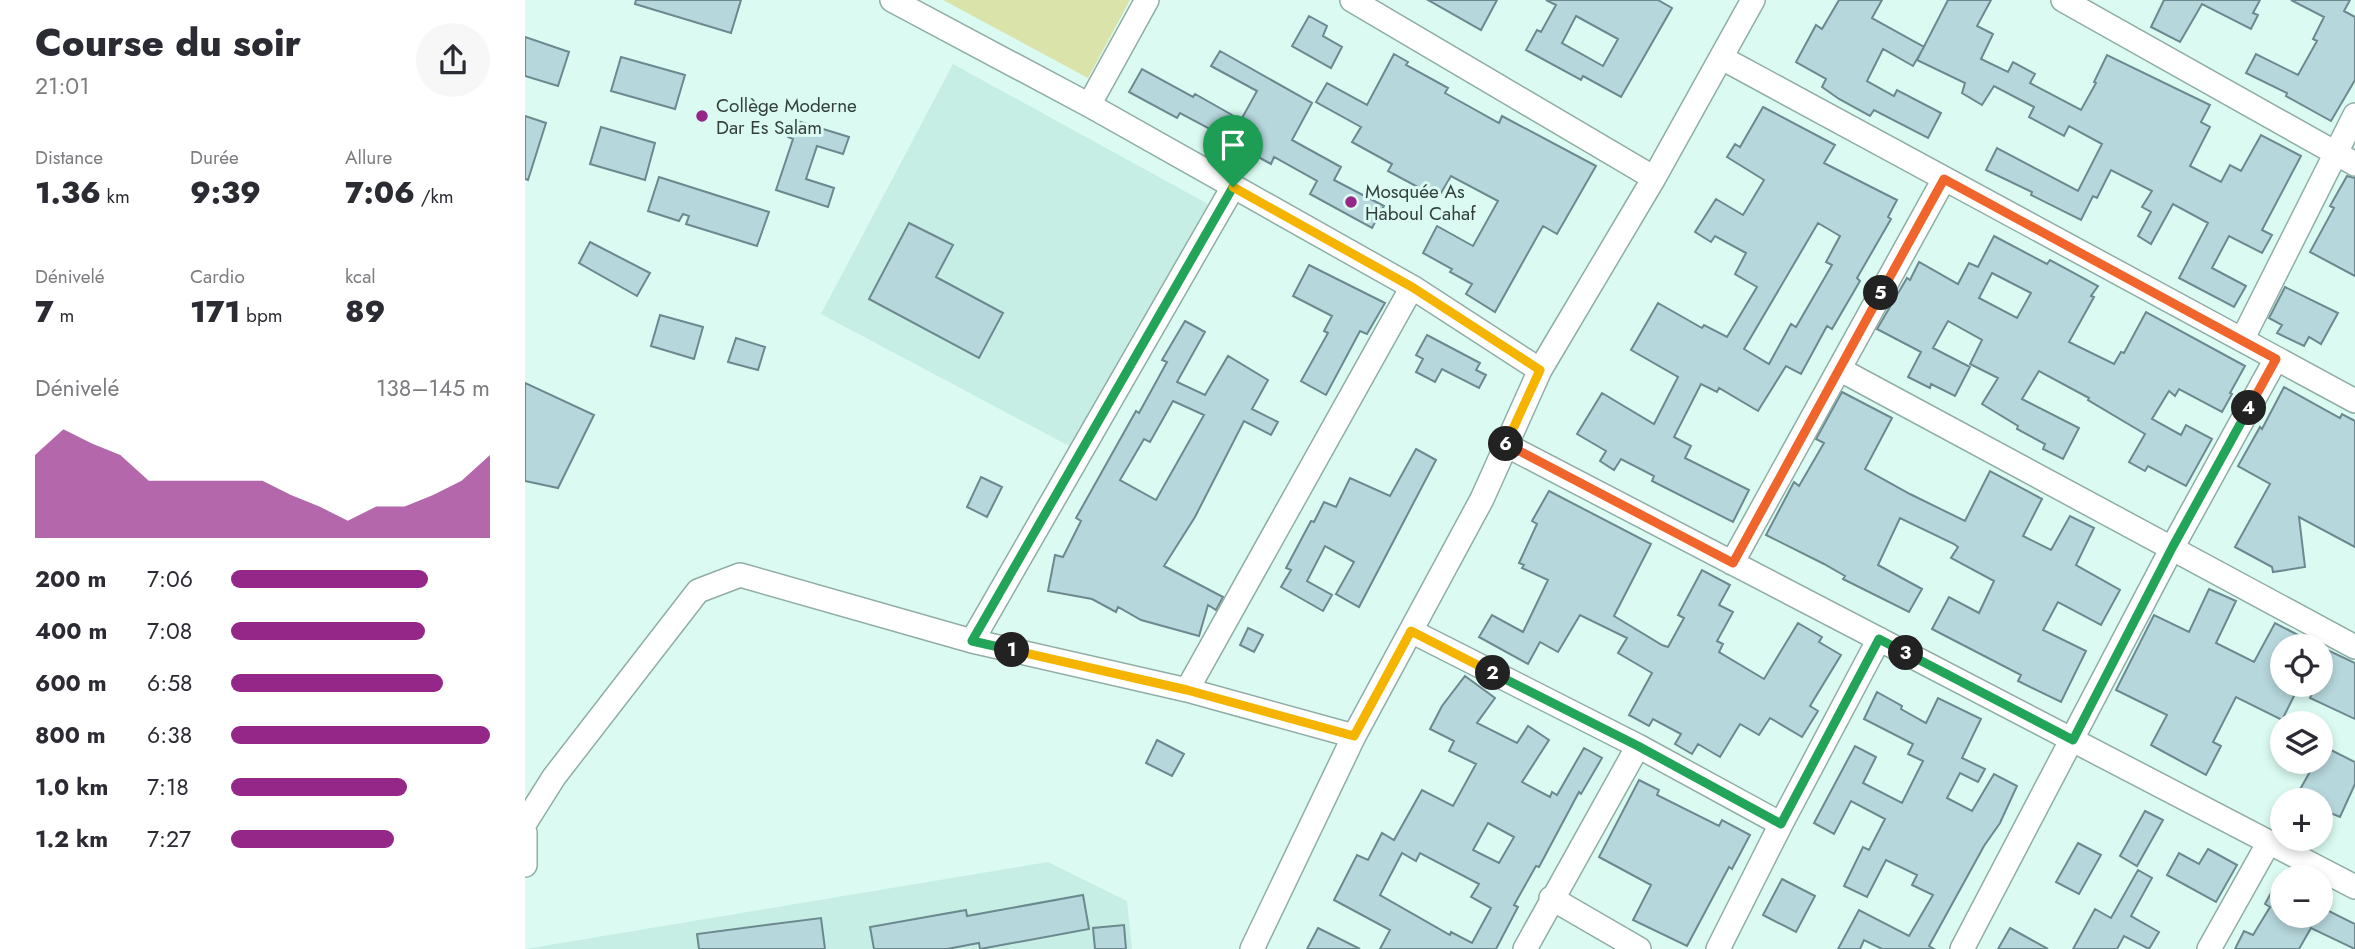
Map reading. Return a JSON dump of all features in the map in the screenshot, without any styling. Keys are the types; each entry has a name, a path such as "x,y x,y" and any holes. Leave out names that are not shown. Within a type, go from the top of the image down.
{"street":[{"path":"892,0 1090,105 1412,287 1540,370"},
{"path":"1090,105 1147,0"},
{"path":"1352,0 1654,177"},
{"path":"1252,949 1354,736 1482,499 1540,370 1654,177 1753,0"},
{"path":"2063,0 2355,164"},
{"path":"1722,58 2355,401"},
{"path":"2242,340 2355,115"},
{"path":"1733,563 1944,179"},
{"path":"972,641 1233,187"},
{"path":"1187,690 1412,287"},
{"path":"1962,949 2172,548 2276,359"},
{"path":"1839,369 2355,647"},
{"path":"1506,444 2355,887"},
{"path":"525,823 554,777 698,591 740,575 972,641 1187,690 1354,736"},
{"path":"1411,631 1638,746 1781,824"},
{"path":"1718,949 1879,639"},
{"path":"1525,949 1638,746"},
{"path":"525,833 525,865"},
{"path":"2209,949 2269,842"},
{"path":"1551,898 1639,949"}],"shaded area":[{"path":"953,64 1208,204 1071,447 821,314"},
{"path":"1048,862 1127,901 1132,949 525,949"}],"green space":[{"path":"943,0 1130,0 1088,78"}],"building":[{"path":"636,0 741,0 731,33 635,4"},
{"path":"1428,0 1497,0 1481,30"},
{"path":"1546,0 1658,0 1672,8 1621,97 1583,76 1581,80 1526,50 1537,30 1541,32 1556,5","holes":["1576,16 1618,39 1603,66 1562,43"]},
{"path":"1839,0 1882,0 1872,18 1924,47 1913,66 1883,49 1867,81 1894,96 1897,90 1941,113 1928,138 1874,110 1870,116 1839,99 1822,87 1826,79 1796,62 1816,25 1822,29"},
{"path":"1948,0 1991,0 1977,26 1993,34 1981,59 2008,72 2013,62 2035,74 2030,83 2081,110 2107,55 2210,105 2201,122 2210,127 2190,166 2221,182 2230,165 2241,171 2261,135 2301,156 2262,230 2272,235 2262,253 2229,236 2212,268 2246,286 2234,307 2179,278 2208,223 2173,204 2151,244 2138,236 2151,212 2142,207 2152,191 2111,170 2097,198 2093,196 2081,220 1986,170 1997,148 2078,191 2102,144 2069,126 2064,136 2029,117 2034,107 1994,86 1982,105 1962,93 1965,83 1917,60"},
{"path":"2164,0 2260,0 2253,13 2258,15 2251,29 2202,4 2180,42 2151,27"},
{"path":"2291,0 2350,0 2344,11 2355,17 2355,80 2331,121 2286,96 2287,93 2246,73 2256,54 2298,75 2317,41 2313,39 2324,17"},
{"path":"1309,16 1327,26 1323,36 1342,47 1331,68 1292,46"},
{"path":"525,37 569,52 558,86 525,76"},
{"path":"1220,51 1312,103 1292,140 1341,167 1334,180 1384,206 1372,228 1310,194 1317,181 1274,157 1271,164 1251,153 1253,149 1225,133 1223,136 1180,113 1177,118 1129,92 1142,69 1241,120 1257,91 1211,66"},
{"path":"1394,54 1408,62 1406,65 1448,88 1445,93 1499,123 1502,116 1596,166 1557,234 1543,226 1495,312 1466,294 1472,284 1423,253 1437,226 1473,246 1498,201 1451,176 1438,198 1388,171 1392,164 1352,142 1361,127 1316,102 1327,83 1367,105"},
{"path":"621,57 685,75 675,109 611,91"},
{"path":"1763,107 1835,145 1824,163 1897,200 1888,217 1891,219 1857,278 1860,281 1832,329 1827,326 1801,374 1786,366 1758,411 1719,388 1717,392 1701,384 1674,437 1691,446 1685,458 1749,490 1733,522 1652,481 1654,476 1621,459 1614,470 1600,461 1606,451 1577,434 1602,393 1654,424 1678,377 1631,350 1658,303 1702,328 1704,325 1727,337 1757,287 1735,274 1746,253 1715,236 1711,242 1695,232 1716,199 1743,215 1764,180 1727,157 1735,144 1740,147","holes":["1818,223 1840,236 1826,262 1832,265 1796,327 1791,324 1769,364 1744,349"]},
{"path":"525,116 546,123 528,180 525,179"},
{"path":"794,120 849,137 843,154 817,146 806,179 834,188 828,207 776,190 793,139 788,137"},
{"path":"601,127 655,143 645,180 590,164"},
{"path":"2347,176 2355,178 2355,276 2310,252 2334,208 2330,206"},
{"path":"659,177 769,212 757,246 686,224 689,216 683,214 679,221 648,211"},
{"path":"909,223 953,245 936,277 1003,313 979,358 869,299"},
{"path":"1994,236 2047,264 2050,260 2098,286 2069,342 2114,364 2121,352 2124,353 2146,312 2245,366 2222,412 2179,389 2175,396 2169,391 2152,419 2181,435 2186,425 2212,439 2186,486 2148,466 2145,471 2129,462 2145,434 2088,400 2089,398 2039,371 2022,399 2079,428 2063,459 2043,449 2045,444 2017,429 2018,426 1982,404 1998,378 1970,364 1982,340 1948,321 1933,348 1970,367 1955,396 1931,384 1930,388 1908,377 1921,352 1877,329 1907,278 1910,280 1919,262 1958,284 1969,263 1978,267","holes":["1992,273 2031,293 2017,318 1979,298"]},
{"path":"590,242 650,273 637,296 579,263"},
{"path":"1309,265 1385,303 1367,334 1360,331 1326,395 1301,381 1328,333 1324,331 1332,316 1293,296"},
{"path":"2285,287 2338,313 2321,344 2309,337 2304,346 2277,333 2282,325 2269,318"},
{"path":"660,315 703,327 694,359 651,346"},
{"path":"1185,321 1205,332 1177,382 1205,395 1228,356 1268,380 1252,409 1278,422 1271,435 1244,421 1195,517 1164,566 1223,597 1216,610 1208,605 1199,636 1141,620 1118,607 1116,612 1092,599 1048,591 1055,555 1063,557 1081,521 1076,518 1167,362 1162,360","holes":["1173,401 1204,415 1156,500 1120,480 1144,439 1150,442"]},
{"path":"1427,335 1480,363 1476,370 1486,375 1479,388 1442,369 1435,382 1416,372 1423,359 1416,355"},
{"path":"736,338 765,347 758,370 728,362"},
{"path":"525,383 594,415 558,488 525,481"},
{"path":"2284,387 2340,418 2342,414 2355,421 2355,547 2299,517 2305,567 2273,572 2272,567 2235,547 2270,484 2238,466 2260,427 2262,429"},
{"path":"1842,392 1892,418 1865,469 1910,494 1965,521 1990,471 2042,499 2023,536 2051,550 2070,516 2094,528 2076,565 2120,590 2101,625 2058,602 2043,630 2086,651 2061,702 2018,681 2021,675 1932,629 1949,597 1979,613 1994,581 1951,558 1958,547 1954,544 1900,518 1878,565 1922,589 1909,612 1843,579 1845,576 1766,535 1794,482 1799,486 1824,443 1816,439"},
{"path":"1416,449 1436,460 1359,607 1336,594 1354,562 1325,546 1307,581 1332,595 1323,611 1281,587 1291,570 1286,568 1324,502 1336,507 1350,478 1390,496"},
{"path":"981,477 1002,487 987,517 967,507"},
{"path":"1549,491 1651,544 1614,616 1662,645 1668,647 1684,618 1678,615 1702,570 1730,585 1719,605 1733,612 1717,641 1723,644 1719,652 1764,679 1798,623 1822,637 1819,642 1841,655 1810,706 1818,711 1802,737 1770,718 1759,735 1740,724 1720,757 1698,744 1692,754 1675,744 1681,734 1653,719 1649,726 1629,715 1652,673 1618,653 1627,638 1580,615 1558,652 1540,642 1528,664 1479,637 1492,615 1523,632 1548,580 1522,568 1524,565 1519,563 1537,524 1532,521"},
{"path":"2209,589 2236,601 2216,643 2254,662 2275,623 2296,634 2270,634 2270,697 2294,697 2286,711 2270,711 2270,714 2236,697 2213,742 2221,746 2206,775 2151,745 2167,715 2116,690 2154,615 2189,632"},
{"path":"1248,628 1263,635 1254,652 1240,645"},
{"path":"2333,653 2355,663 2355,719 2310,698 2333,697"},
{"path":"1465,676 1495,698 1477,723 1517,743 1528,726 1549,740 1522,782 1550,797 1552,792 1557,795 1584,748 1602,758 1581,794 1579,792 1539,867 1536,866 1514,905 1518,907 1496,949 1380,949 1390,930 1334,900 1357,855 1368,860 1382,833 1394,840 1422,790 1453,806 1476,764 1449,751 1454,741 1430,729 1442,706","holes":["1488,823 1514,837 1499,863 1473,850","1402,853 1416,861 1420,853 1479,884 1471,897 1491,908 1472,943 1451,932 1450,935 1380,895"]},
{"path":"1877,692 1926,723 1938,698 1981,719 1962,758 1985,769 1978,782 1960,773 1947,798 1972,811 1994,774 2017,786 2000,823 1984,846 1929,946 1934,949 1882,949 1864,940 1860,949 1838,949 1859,910 1909,936 1933,895 1912,885 1917,875 1886,860 1867,897 1844,886 1863,847 1869,850 1885,819 1851,801 1834,834 1814,823 1855,746 1876,757 1863,783 1902,803 1923,761 1908,754 1913,744 1864,719"},
{"path":"1157,740 1184,754 1172,776 1146,763"},
{"path":"2333,751 2355,762 2355,784 2340,817 2333,814 2333,788 2301,788 2309,774 2333,774"},
{"path":"1639,780 1659,790 1657,795 1719,826 1722,820 1750,835 1732,869 1729,867 1687,946 1633,920 1651,885 1599,857"},
{"path":"2145,811 2163,820 2137,866 2120,856"},
{"path":"2078,843 2101,855 2079,894 2056,882"},
{"path":"2208,849 2237,865 2216,902 2167,875 2179,853 2199,864"},
{"path":"2138,870 2152,878 2131,916 2159,932 2149,949 2124,936 2117,949 2073,949 2095,909 2111,918"},
{"path":"1782,879 1815,896 1796,932 1763,915"},
{"path":"1083,895 1089,929 980,949 979,943 947,949 874,949 870,927 966,910 967,916"},
{"path":"2270,907 2270,928 2311,928 2299,949 2235,949 2244,931 2253,935"},
{"path":"2333,913 2355,924 2355,949 2311,928 2333,928"},
{"path":"821,918 825,949 699,949 697,934"},
{"path":"1124,925 1126,949 1095,949 1093,928"},
{"path":"1318,928 1360,949 1307,949"},
{"path":"2010,928 2048,949 1998,949"}],"place":[{"name":"Collège Moderne Dar Es Salam","path":"702,116"},
{"name":"Mosquée As Haboul Cahaf","path":"1351,202"}],"route":[{"path":"1944,179 2276,359 2172,548 2073,740 1879,639 1781,824 1638,746 1411,631 1354,736 1187,690 972,641 1233,187 1412,287 1540,370 1506,444 1733,563 1944,179"}]}
